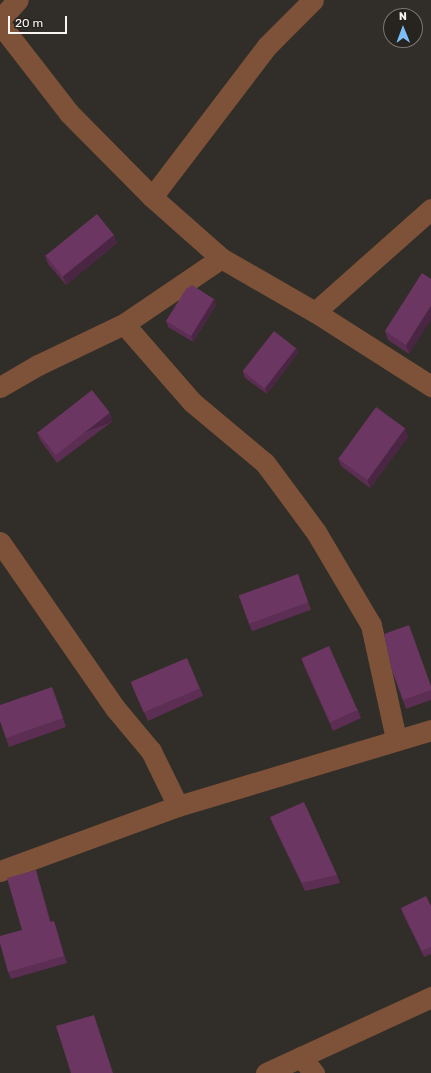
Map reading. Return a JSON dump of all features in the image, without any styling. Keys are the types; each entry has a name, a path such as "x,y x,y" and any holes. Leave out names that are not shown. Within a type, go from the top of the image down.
{"street":[{"path":"18,0 2,28 69,113 152,197 221,258 315,312 431,386"},
{"path":"152,197 266,46 313,0"},
{"path":"315,312 431,209"},
{"path":"0,387 38,365 124,324 221,258"},
{"path":"124,324 192,402 265,463 316,532 371,625 396,739"},
{"path":"0,542 115,708 151,752 178,806"},
{"path":"0,872 178,806 396,739 431,730"},
{"path":"266,1073 308,1065 431,997"}],"building":[{"path":"97,214 114,235 63,277 46,256"},
{"path":"422,273 431,279 431,306 406,345 385,331"},
{"path":"192,285 214,299 191,336 166,321 186,289"},
{"path":"274,331 296,348 265,388 243,371"},
{"path":"92,390 110,413 55,455 38,432"},
{"path":"376,407 405,428 368,480 338,459"},
{"path":"298,574 308,602 249,624 239,596"},
{"path":"409,625 431,686 431,690 403,700 392,670 384,634"},
{"path":"329,646 357,710 330,722 302,658"},
{"path":"187,658 200,688 144,712 131,682"},
{"path":"52,687 63,718 6,738 0,721 0,705"},
{"path":"304,802 337,875 302,883 270,817"},
{"path":"36,870 50,922 54,921 64,956 8,972 0,943 0,936 22,930 7,878"},
{"path":"426,896 431,906 431,947 422,951 401,908"},
{"path":"94,1015 113,1073 71,1073 56,1026"}]}
